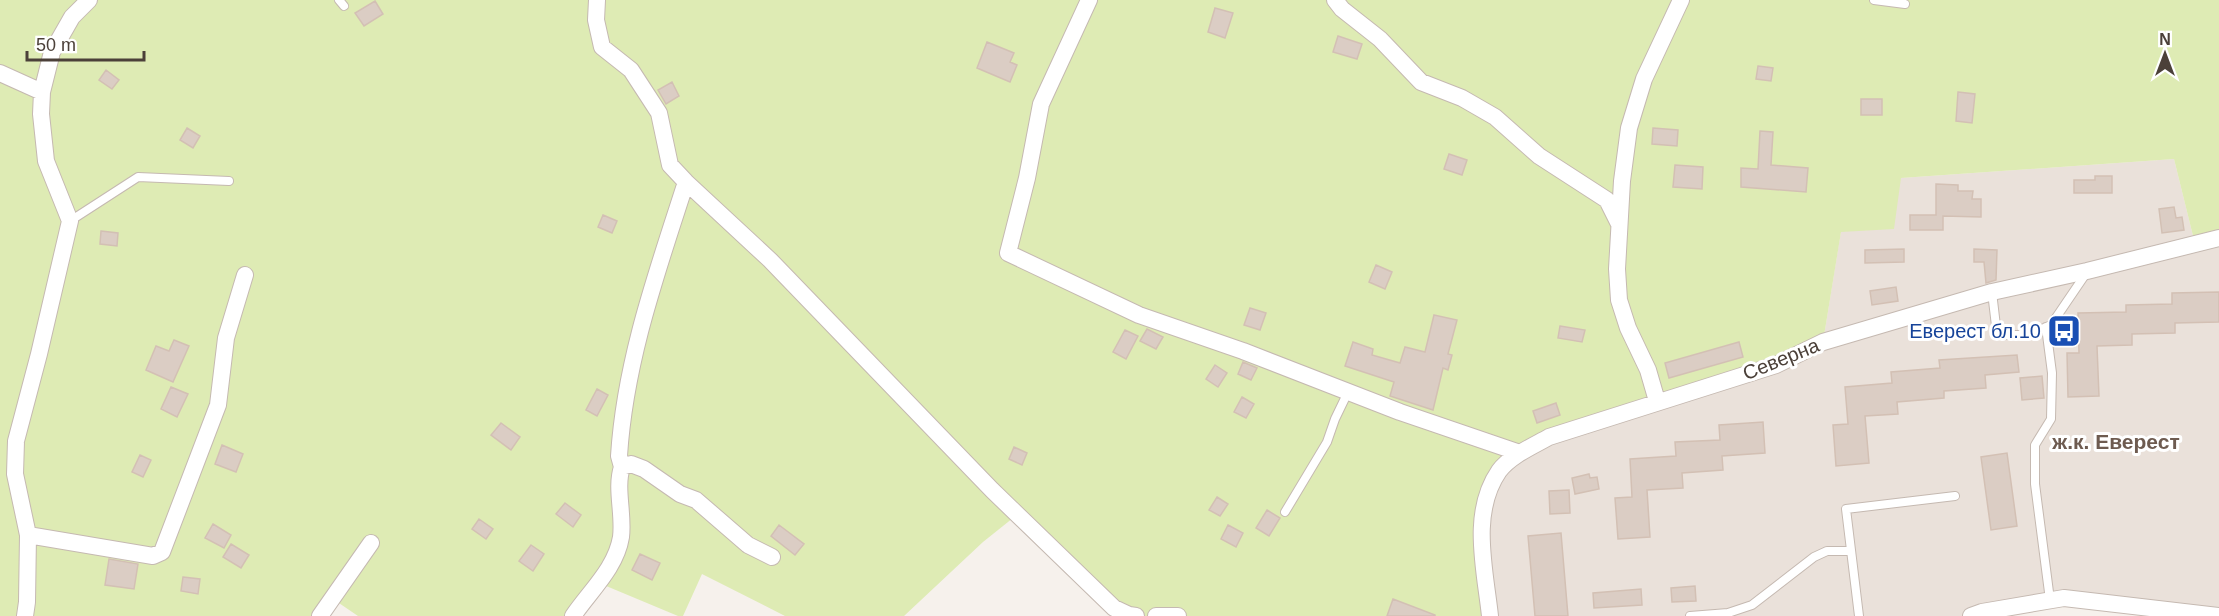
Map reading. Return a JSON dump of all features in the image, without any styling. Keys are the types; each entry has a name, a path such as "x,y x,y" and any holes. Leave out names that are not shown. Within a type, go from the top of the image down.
{"street":[{"path":"25,616 28,535 15,474 16,441 70,221 46,161 41,114 42,92 52,52 72,17 89,0"},
{"path":"597,0 596,20 602,47 631,70 659,113 670,165 770,261 992,490 1114,608 1130,616"},
{"path":"1089,0 1041,104 1028,178 1008,253 1139,315 1243,351 1400,412 1520,453"},
{"path":"1335,0 1342,9 1380,39 1422,82 1462,98 1495,117 1539,156 1607,200 1619,225"},
{"path":"1657,401 1648,370 1628,328 1619,300 1617,269 1619,225 1629,128 1644,79 1681,0"},
{"path":"0,73 42,92"},
{"path":"573,616 595,588 614,558 621,538 622,507 619,476 622,467 619,456 628,380 648,301 686,182"},
{"name":"Северна","path":"1490,616 1481,526 1486,498 1500,470 1520,453 1548,437 1776,365 1823,342 1992,292 2087,272 2219,238"},
{"path":"28,535 153,556 162,552 218,405 226,338 245,274"},
{"path":"622,467 631,464 645,469 680,494 696,500 748,545 772,557"},
{"path":"320,616 371,543"},
{"path":"1971,616 1982,612 2064,598 2219,616"},
{"path":"1156,616 1178,616"}],"lane":[{"path":"1874,0 1905,4"},
{"path":"70,221 138,177 229,181"},
{"path":"1992,292 1996,326 2006,335 2028,335 2051,325 2087,272"},
{"path":"2046,327 2052,373 2051,419 2035,445 2035,475 2040,535 2050,600"},
{"path":"1285,512 1327,442 1348,392"},
{"path":"1859,616 1846,509 1955,496"},
{"path":"1690,616 1728,613 1752,605 1814,557 1827,551 1850,551"}],"shaded area":[{"path":"2174,159 2195,244 2219,238 2219,616 2050,600 1971,616 1490,616 1486,498 1516,456 1823,342 1841,231 1901,178"}],"green space":[{"path":"0,0 2219,0 2219,238 2195,244 2174,159 1901,178 1894,229 1841,232 1823,342 1516,456 1486,498 1491,616 1136,616 1018,514 983,542 904,616 785,616 702,574 683,616 678,616 599,583 576,616 358,616 333,599 319,616 0,616"}],"building":[{"path":"375,1 383,14 364,26 355,13"},
{"path":"1215,8 1233,13 1225,38 1208,32"},
{"path":"1338,36 1362,44 1357,59 1333,52"},
{"path":"987,42 1014,53 1010,62 1017,65 1010,82 977,68"},
{"path":"1758,66 1773,68 1771,81 1756,79"},
{"path":"106,70 119,80 112,89 99,80"},
{"path":"672,82 679,96 666,104 658,90"},
{"path":"1958,92 1975,94 1972,123 1956,121"},
{"path":"1861,99 1882,99 1882,115 1861,115"},
{"path":"187,128 200,136 193,148 180,140"},
{"path":"1653,128 1678,130 1677,146 1652,144"},
{"path":"1760,131 1773,132 1771,165 1808,168 1806,192 1741,187 1741,168 1758,169"},
{"path":"1449,154 1467,160 1462,175 1444,169"},
{"path":"1675,165 1703,167 1702,189 1673,187"},
{"path":"2095,176 2112,176 2112,193 2074,193 2074,180 2095,180"},
{"path":"1936,184 1958,185 1958,191 1973,191 1972,199 1981,199 1981,217 1943,216 1943,230 1910,230 1910,215 1936,215"},
{"path":"2174,207 2176,218 2182,217 2184,230 2162,233 2159,209"},
{"path":"603,215 617,221 612,233 598,227"},
{"path":"101,231 118,233 117,246 100,244"},
{"path":"1904,249 1904,262 1865,263 1865,250"},
{"path":"1974,249 1997,250 1996,280 1986,283 1984,262 1974,262"},
{"path":"1376,265 1392,272 1385,289 1369,282"},
{"path":"1896,287 1898,301 1872,305 1870,291"},
{"path":"2219,292 2219,322 2175,323 2175,333 2132,334 2132,345 2097,346 2099,396 2068,397 2067,353 2079,353 2078,313 2126,312 2126,305 2172,304 2172,293"},
{"path":"1250,308 1266,313 1260,330 1244,325"},
{"path":"1434,315 1457,320 1448,354 1452,355 1448,370 1443,368 1433,410 1390,396 1394,382 1345,366 1353,342 1373,349 1372,355 1400,363 1405,347 1425,352"},
{"path":"1560,326 1585,330 1582,342 1558,338"},
{"path":"1147,329 1163,337 1156,349 1140,341"},
{"path":"1125,330 1138,336 1126,359 1113,352"},
{"path":"174,340 189,346 173,382 146,370 156,346 169,351"},
{"path":"1739,342 1743,357 1669,378 1665,363"},
{"path":"2017,355 2019,372 1985,375 1986,388 1944,391 1944,398 1897,402 1898,414 1865,416 1869,463 1836,466 1833,425 1848,424 1845,387 1892,383 1891,372 1940,368 1939,360"},
{"path":"1243,362 1257,368 1251,380 1238,374"},
{"path":"1215,365 1227,373 1218,387 1206,379"},
{"path":"2042,376 2044,398 2022,400 2020,378"},
{"path":"171,387 188,394 177,417 161,409"},
{"path":"597,389 608,395 597,416 586,410"},
{"path":"1242,397 1254,404 1246,418 1234,412"},
{"path":"1556,403 1560,415 1537,423 1533,411"},
{"path":"1763,422 1765,453 1722,456 1723,470 1682,473 1683,488 1647,490 1650,537 1618,539 1615,498 1632,497 1630,459 1676,456 1675,442 1720,440 1719,425"},
{"path":"501,423 520,437 511,450 491,435"},
{"path":"222,445 243,454 236,472 215,464"},
{"path":"1014,447 1027,453 1022,465 1009,459"},
{"path":"2007,453 2017,526 1991,530 1981,457"},
{"path":"140,455 151,460 143,477 132,472"},
{"path":"1589,474 1590,478 1597,477 1599,489 1575,494 1572,478"},
{"path":"1569,490 1570,513 1550,514 1549,491"},
{"path":"1217,497 1228,504 1220,516 1209,510"},
{"path":"565,503 581,515 573,527 556,514"},
{"path":"1267,510 1280,518 1269,536 1256,528"},
{"path":"479,519 493,529 486,539 472,529"},
{"path":"213,524 231,535 224,548 205,538"},
{"path":"779,525 804,544 795,555 771,536"},
{"path":"1228,525 1243,533 1236,547 1221,539"},
{"path":"1561,533 1568,616 1535,616 1528,536"},
{"path":"231,544 249,555 241,568 223,557"},
{"path":"531,545 544,554 533,571 519,561"},
{"path":"640,554 660,563 652,580 632,570"},
{"path":"109,559 138,564 134,589 105,585"},
{"path":"183,577 200,579 198,594 181,591"},
{"path":"1695,586 1696,601 1672,602 1671,588"},
{"path":"1641,589 1642,605 1594,608 1593,593"},
{"path":"1393,599 1435,615 1435,616 1387,616"}],"place":[{"name":"Еверест бл.10","path":"2064,331"}],"district":[{"name":"ж.к. Еверест","path":"2116,441"}]}
